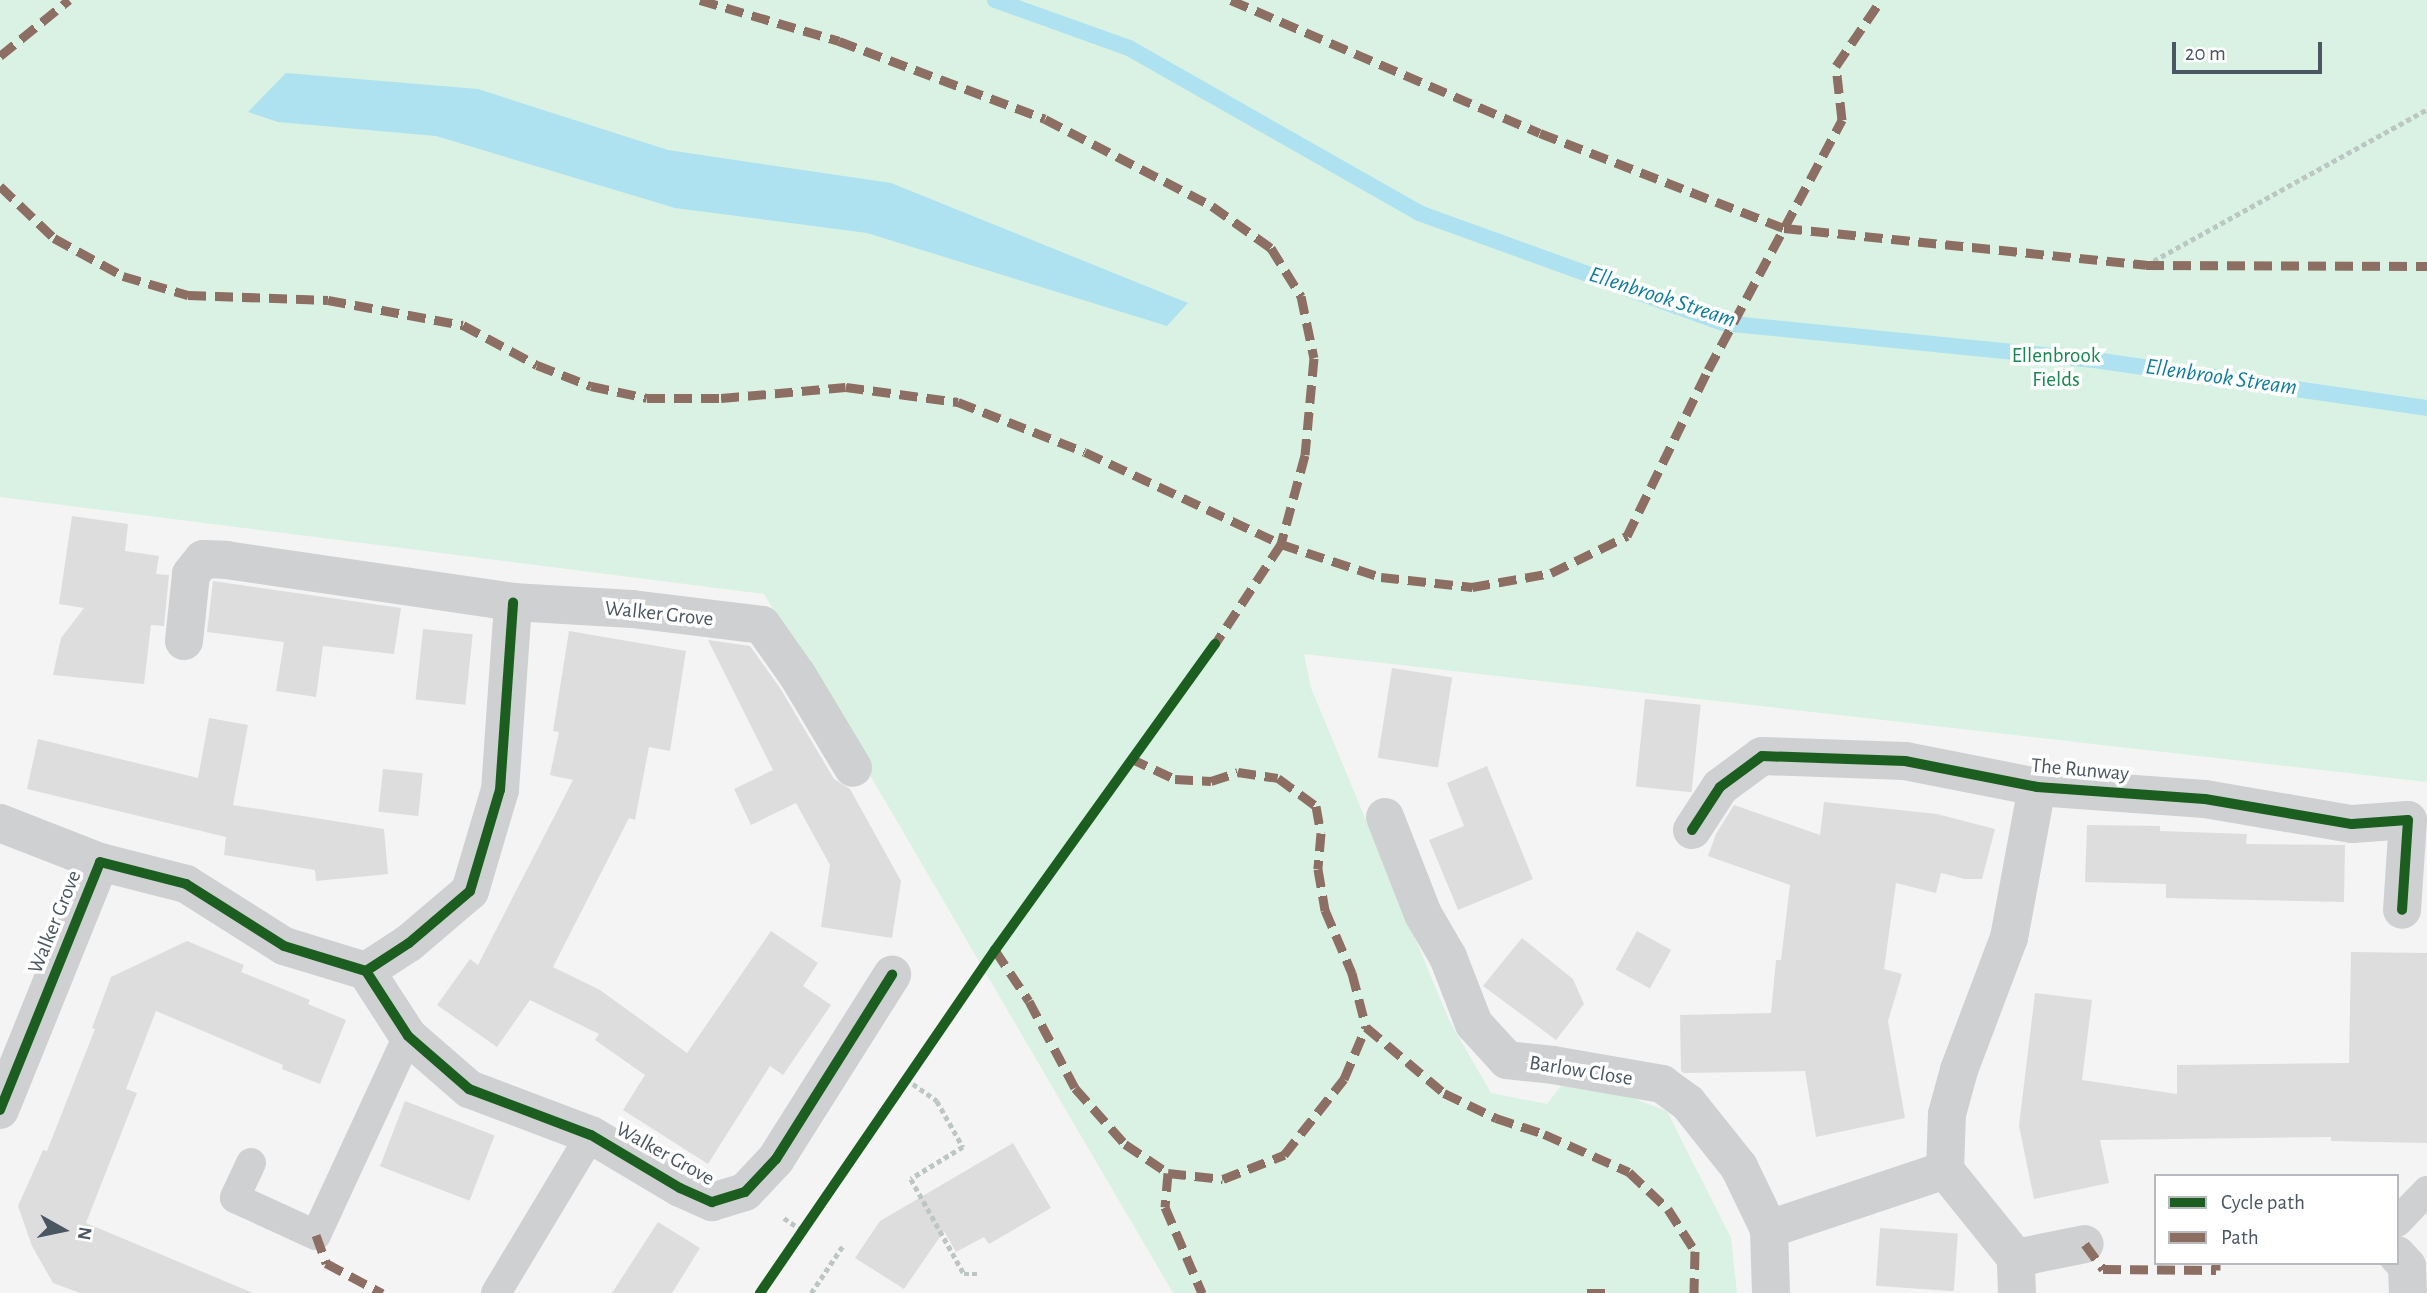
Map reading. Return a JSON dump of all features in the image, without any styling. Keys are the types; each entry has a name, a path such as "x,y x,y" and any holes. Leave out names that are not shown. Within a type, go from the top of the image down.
{"street":[{"name":"Walker Grove","path":"184,641 191,574 202,559 226,560 513,603 632,609 762,625 798,676 853,768"},
{"path":"366,971 408,943 470,891 500,790 513,603"},
{"name":"The Runway","path":"1692,831 1720,788 1762,756 1905,761 2037,787 2205,799 2352,824 2408,820 2402,910"},
{"name":"The Runway","path":"1945,1170 1947,1114 1959,1070 2009,938 2037,787"},
{"name":"Barlow Close","path":"1385,817 1423,914 1448,957 1474,1024 1507,1060 1553,1065 1661,1084 1688,1103 1739,1167 1769,1229 1771,1293"},
{"name":"Walker Grove","path":"0,823 100,862 186,884 284,946 366,971 408,1036 469,1089 592,1135 680,1188 712,1202 746,1192 776,1159 892,975"},
{"name":"Walker Grove","path":"0,1110 100,862"},
{"path":"1769,1229 1945,1170 2017,1276 2085,1244"},
{"path":"2399,1257 2407,1266 2408,1293"}],"lane":[{"path":"251,1163 235,1198 316,1235 408,1036"},
{"path":"496,1293 592,1135"},
{"path":"2399,1220 2427,1191"}],"path":[{"path":"2146,265 2427,109"},
{"path":"899,1090 914,1068"},
{"path":"906,1079 937,1101 963,1147 911,1179 964,1274 977,1274"},
{"path":"795,1241 810,1220"},
{"path":"811,1293 844,1244"}],"green space":[{"name":"Ellenbrook Fields","path":"0,0 2427,0 2427,782 1304,654 1311,688 1449,1020 1491,1093 1547,1104 1561,1086 1605,1088 1667,1111 1731,1238 1737,1293 1173,1293 764,594 0,497"}],"water":[{"path":"286,73 478,89 668,150 891,183 1188,303 1167,326 867,233 675,208 436,136 278,122 248,112"}],"building":[{"path":"72,516 128,524 125,551 159,556 156,574 169,575 164,626 151,625 144,684 53,675 61,638 84,608 59,604"},
{"path":"213,581 401,608 394,654 323,646 316,697 276,691 284,642 207,632"},
{"path":"423,629 473,634 465,705 416,700"},
{"path":"569,631 686,651 670,751 649,747 635,820 629,818 553,967 600,990 687,1053 771,931 818,963 803,986 831,1005 783,1075 770,1066 708,1164 623,1110 645,1075 595,1040 599,1034 530,1000 497,1047 437,1005 470,959 478,965 573,780 550,775 559,732 553,731"},
{"path":"708,640 750,646 780,688 834,779 850,789 901,881 892,938 821,927 830,865 796,803 751,825 734,789 773,770"},
{"path":"1392,668 1452,678 1438,767 1378,758"},
{"path":"1645,699 1701,705 1691,792 1636,787"},
{"path":"209,718 248,725 233,805 384,829 388,874 316,881 315,870 224,855 226,837 27,789 38,739 198,778"},
{"path":"1487,766 1533,879 1458,910 1429,840 1464,826 1447,783"},
{"path":"383,769 423,773 418,816 379,812"},
{"path":"1824,802 1937,814 1995,829 1982,879 1965,879 1941,873 1936,893 1896,883 1884,969 1902,974 1888,1021 1905,1118 1816,1137 1805,1071 1684,1073 1681,1071 1680,1015 1771,1013 1776,960 1781,960 1790,885 1708,856 1716,834 1734,805 1820,835"},
{"path":"2087,825 2160,826 2160,831 2247,834 2246,844 2345,845 2344,902 2166,898 2166,884 2085,882"},
{"path":"1637,931 1671,950 1650,988 1616,969"},
{"path":"1522,938 1573,979 1584,1004 1556,1040 1483,986"},
{"path":"187,941 244,965 241,972 310,1000 308,1004 346,1020 320,1084 282,1069 283,1065 156,1011 126,1089 137,1093 86,1223 253,1293 80,1293 53,1283 32,1246 18,1206 43,1150 47,1151 95,1029 92,1028 111,977"},
{"path":"2351,952 2427,953 2427,1143 2331,1141 2331,1137 2100,1140 2109,1183 2034,1199 2019,1126 2035,993 2092,1000 2082,1080 2177,1094 2177,1065 2349,1063"},
{"path":"405,1101 495,1135 470,1201 380,1166"},
{"path":"1013,1143 1051,1208 989,1244 984,1237 956,1252 944,1231 904,1289 855,1258 880,1221"},
{"path":"658,1222 700,1248 672,1293 612,1293"},
{"path":"1880,1228 1958,1233 1954,1291 1876,1286"}],"waterway":[{"name":"Ellenbrook Stream","path":"995,0 1129,48 1419,213 1723,323 2101,361 2427,408"}],"marked path":[{"path":"0,56 69,0"},
{"path":"700,0 839,41 1045,119 1212,206 1271,248 1301,296 1314,358 1305,455 1281,544 1215,644"},
{"path":"1231,0 1540,133 1784,228 2146,265 2427,266"},
{"path":"0,186 54,238 123,276 188,295 328,300 463,325 537,365 591,386 647,398 721,398 846,387 958,402 1085,452 1281,544 1381,577 1472,587 1551,573 1627,536 1708,370 1842,120 1836,66 1881,0"},
{"path":"1130,758 1175,779 1211,781 1238,772 1278,778 1316,806 1321,833 1318,869 1325,910 1352,973 1366,1027 1444,1093 1496,1118 1544,1134 1629,1172 1668,1209 1695,1251 1694,1293"},
{"path":"995,950 1029,1001 1075,1088 1125,1144 1168,1173 1223,1179 1284,1155 1344,1079 1366,1027"},
{"path":"1168,1173 1165,1207 1202,1293"},
{"path":"316,1235 326,1263 382,1293"},
{"path":"2085,1244 2103,1269 2216,1270 2216,1265"},
{"path":"1587,1293 1613,1293"}],"cycle path":[{"path":"0,1110 100,862 186,884 284,946 366,971 409,943 470,891 500,790 513,602"},
{"path":"760,1293 995,950 1215,644"},
{"path":"1692,830 1720,787 1762,756 1905,761 2037,787 2205,799 2352,824 2408,820 2402,910"},
{"path":"366,971 408,1036 469,1089 591,1135 680,1188 712,1202 745,1192 776,1159 892,975"}]}
